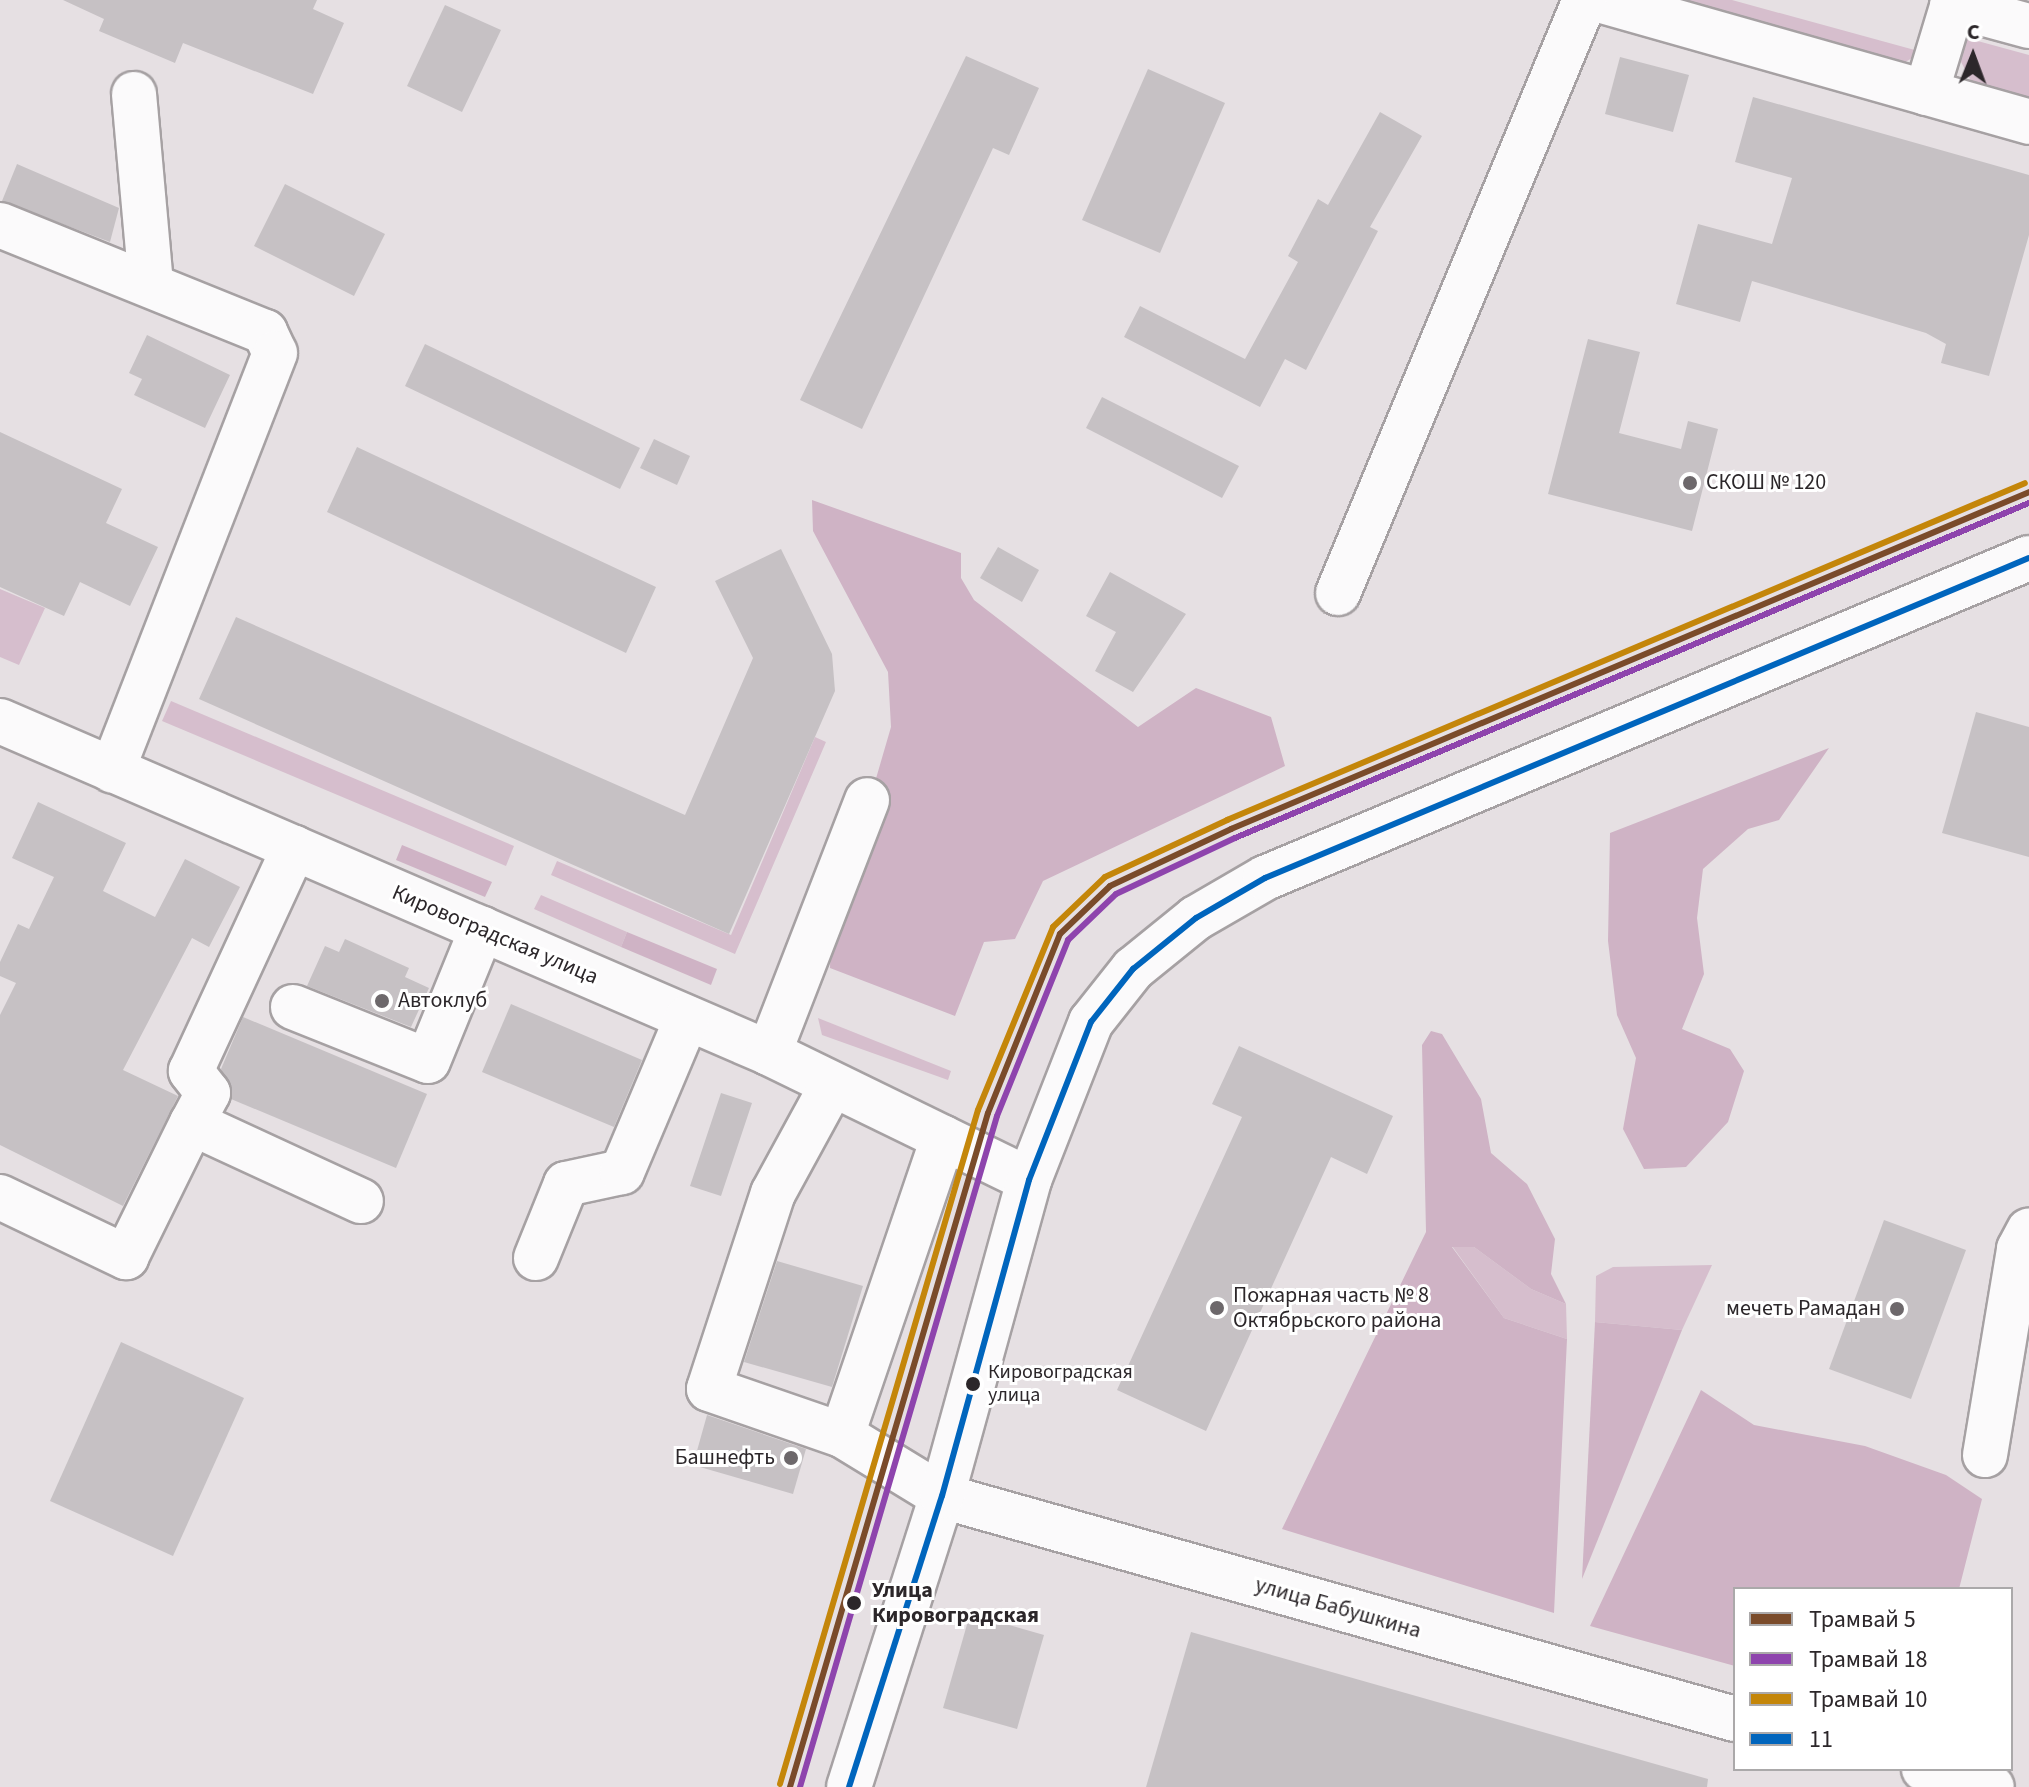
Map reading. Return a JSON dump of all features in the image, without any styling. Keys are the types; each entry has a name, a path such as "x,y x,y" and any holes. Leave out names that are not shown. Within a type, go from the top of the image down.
{"street":[{"path":"1338,593 1585,0"},
{"path":"1599,0 2029,122"},
{"path":"1926,93 1953,2 2029,26"},
{"path":"134,94 151,283"},
{"path":"0,225 151,283 265,332 275,353 112,770"},
{"path":"849,1787 942,1496 1029,1180 1091,1022 1133,969 1196,918 1265,878 2029,558"},
{"name":"Кировоградская улица","path":"0,721 769,1053 1029,1180"},
{"path":"769,1053 867,800"},
{"path":"0,1197 126,1257 208,1093 191,1071 294,848"},
{"path":"293,1007 428,1061 482,929"},
{"path":"536,1258 566,1184 622,1172 687,1018"},
{"name":"улица Бабушкина","path":"832,1085 773,1193 709,1389 842,1435 942,1496 1733,1718"},
{"path":"192,1123 361,1201"},
{"path":"842,1435 943,1138"},
{"path":"1985,1455 2019,1249 2029,1230"},
{"path":"1932,1771 1992,1787"}],"shaded area":[{"path":"1664,0 1732,0 1922,52 1902,64"},
{"path":"1963,37 2029,55 2029,99 1972,83 1958,56"},
{"path":"812,500 961,553 961,578 974,600 1138,727 1196,688 1271,717 1285,766 1043,881 1015,939 984,942 955,1016 830,968 831,933 891,727 888,672 813,531"},
{"path":"0,589 45,608 19,665 0,657"},
{"path":"171,701 514,846 506,866 162,721"},
{"path":"815,737 826,742 735,954 551,875 557,861 731,935"},
{"path":"1829,748 1779,820 1748,829 1703,869 1697,918 1704,974 1682,1029 1730,1049 1744,1071 1728,1122 1686,1167 1644,1169 1623,1129 1636,1058 1617,1015 1608,941 1610,833"},
{"path":"402,845 492,882 485,897 396,860"},
{"path":"541,895 627,932 621,947 534,909"},
{"path":"627,932 717,969 711,985 621,947"},
{"path":"818,1018 951,1071 948,1080 822,1035"},
{"path":"1431,1031 1442,1034 1481,1099 1491,1153 1527,1184 1555,1239 1551,1274 1566,1304 1531,1289 1474,1247 1452,1247 1504,1318 1567,1339 1554,1613 1282,1529 1426,1232 1422,1045"},
{"path":"1452,1246 1474,1247 1531,1289 1566,1304 1567,1339 1504,1318"},
{"path":"1712,1265 1682,1330 1595,1322 1596,1276 1613,1267"},
{"path":"1595,1322 1682,1330 1582,1579"},
{"path":"1701,1390 1754,1425 1865,1446 1946,1475 1982,1499 1960,1587 1733,1587 1733,1665 1590,1626"}],"building":[{"path":"63,0 317,0 313,9 344,23 313,94 183,43 175,63 99,31 104,19"},
{"path":"445,5 501,30 462,112 407,86"},
{"path":"966,56 1039,88 1009,155 993,148 862,429 800,400"},
{"path":"1620,57 1689,75 1673,132 1605,114"},
{"path":"1148,69 1225,103 1160,253 1082,220"},
{"path":"1753,97 2029,175 2029,235 1989,376 1941,363 1946,344 1926,333 1752,281 1740,322 1676,304 1698,224 1772,244 1792,178 1735,162"},
{"path":"1380,112 1422,136 1370,227 1378,231 1306,370 1285,359 1260,407 1124,337 1140,306 1245,359 1298,262 1288,256 1318,199 1328,205"},
{"path":"17,164 119,208 110,242 2,201"},
{"path":"285,184 385,234 354,296 254,246"},
{"path":"147,335 230,375 205,428 134,395 142,379 129,373"},
{"path":"1588,339 1640,352 1619,433 1681,449 1688,421 1718,429 1692,531 1548,494"},
{"path":"425,344 640,448 620,489 405,386"},
{"path":"1102,397 1239,466 1222,498 1086,428"},
{"path":"0,432 122,489 106,523 158,547 130,606 80,582 64,616 0,587"},
{"path":"654,439 690,456 677,485 640,468"},
{"path":"357,447 656,587 626,653 327,512"},
{"path":"998,547 1039,570 1022,602 980,578"},
{"path":"781,549 832,654 835,691 729,934 199,699 236,617 685,815 753,658 715,581"},
{"path":"1110,572 1186,614 1133,692 1095,671 1116,632 1086,616"},
{"path":"1976,712 2029,727 2029,857 1942,833"},
{"path":"38,802 126,843 103,891 155,917 185,859 240,887 209,947 192,938 123,1070 178,1096 123,1206 0,1145 0,1015 16,983 0,976 0,962 18,924 29,929 54,877 12,858"},
{"path":"345,939 409,968 405,977 429,988 411,1027 307,986 325,946 339,952"},
{"path":"511,1004 642,1060 614,1127 482,1072"},
{"path":"243,1017 427,1094 396,1168 231,1099 221,1069"},
{"path":"1239,1046 1393,1116 1367,1174 1331,1157 1206,1431 1117,1390 1242,1117 1212,1104"},
{"path":"721,1093 752,1103 721,1196 690,1186"},
{"name":"мечеть Рамадан","path":"1884,1220 1966,1250 1911,1399 1829,1369"},
{"path":"777,1261 863,1286 832,1387 744,1362"},
{"path":"121,1342 244,1398 173,1556 50,1501"},
{"path":"707,1415 806,1449 793,1494 693,1465"},
{"path":"970,1614 1044,1635 1017,1729 943,1708"},
{"path":"1191,1632 1708,1779 1707,1787 1146,1787"}],"tram line":[{"name":"10","path":"780,1784 978,1110 1053,927 1105,877 1227,820 2025,483"},
{"name":"5","path":"790,1787 988,1113 1060,934 1110,886 1231,829 2029,492"},
{"name":"18","path":"800,1787 997,1116 1068,940 1116,894 1235,838 2029,503"}],"transit line":[{"name":"11","path":"849,1787 942,1496 1029,1180 1091,1022 1133,969 1196,918 1265,878 2029,558"}],"place":[{"name":"СКОШ № 120","path":"1690,483"},
{"name":"Автоклуб","path":"382,1001"},
{"name":"Пожарная часть № 8 Октябрьского района","path":"1217,1308"},
{"name":"мечеть Рамадан","path":"1897,1309"},
{"name":"Кировоградская улица","path":"973,1384"},
{"name":"Башнефть","path":"791,1458"},
{"name":"Улица Кировоградская","path":"854,1603"}]}
